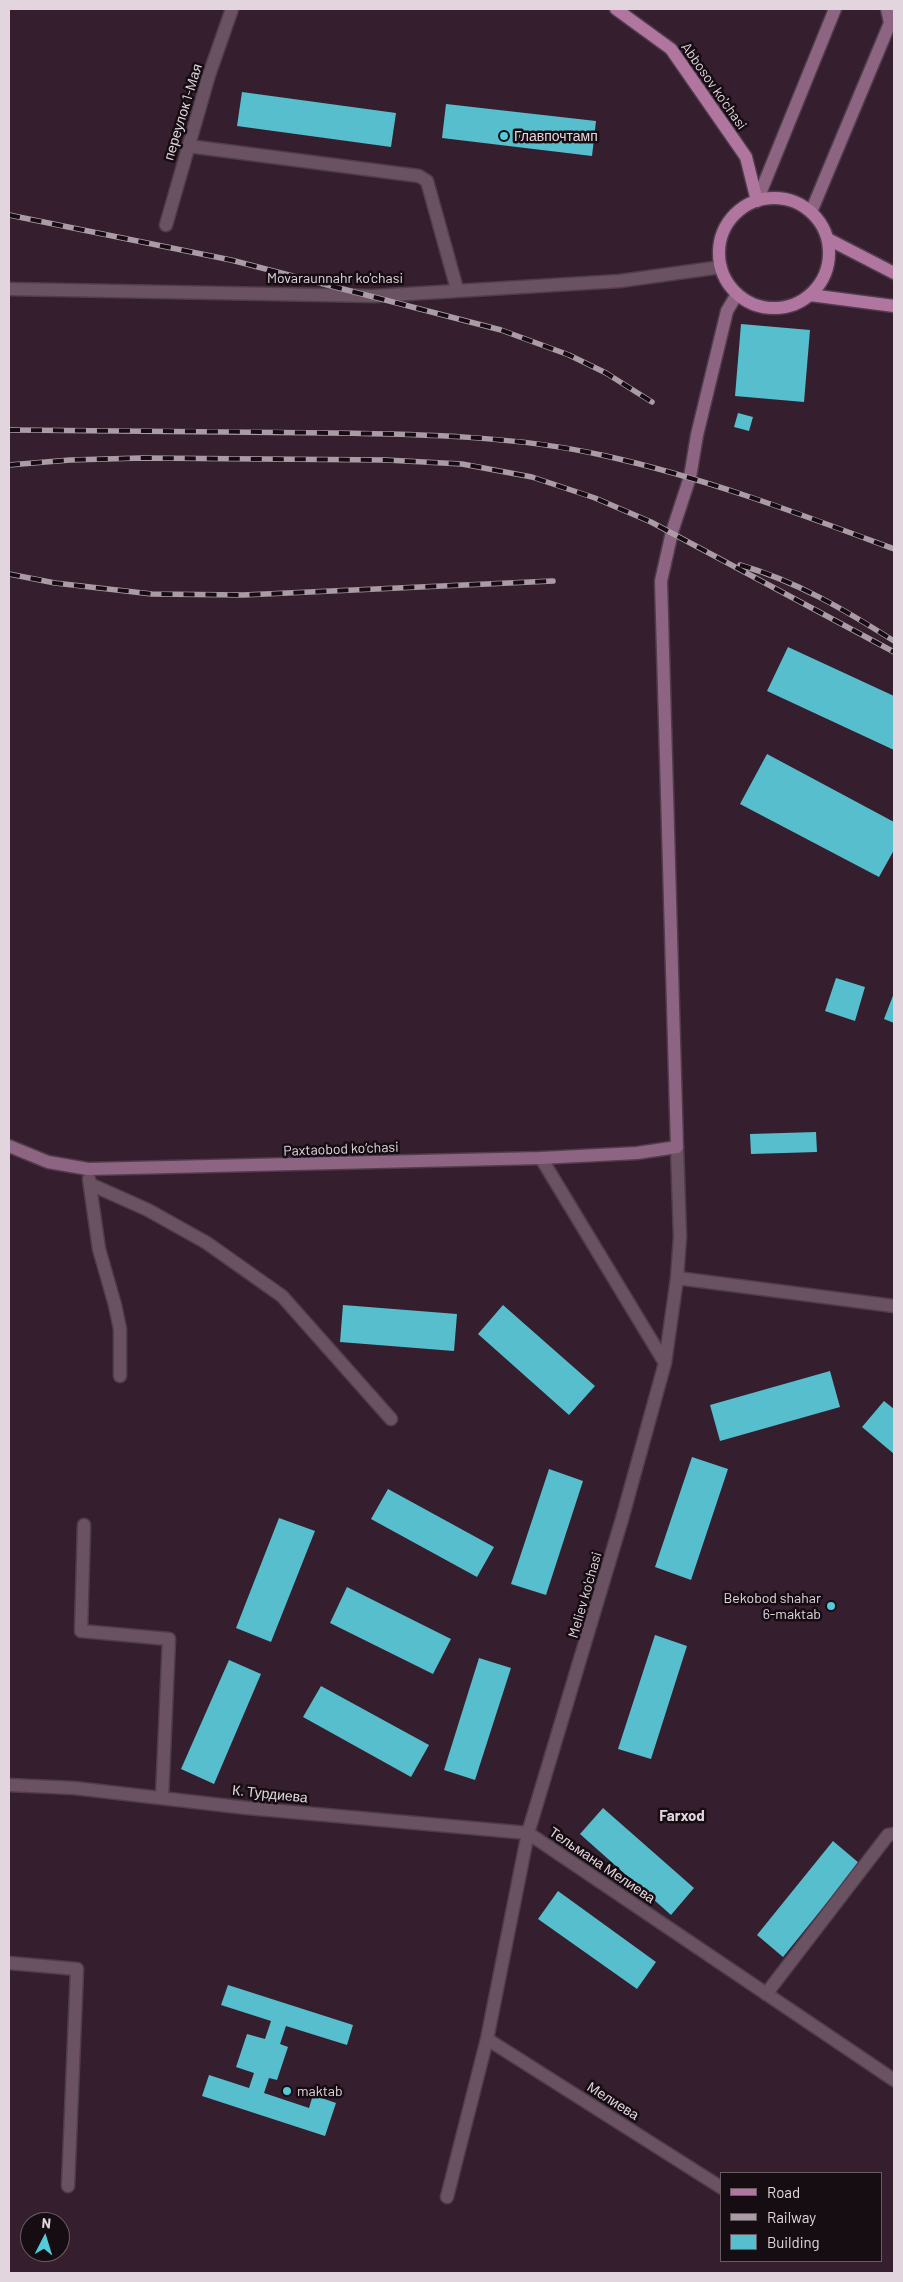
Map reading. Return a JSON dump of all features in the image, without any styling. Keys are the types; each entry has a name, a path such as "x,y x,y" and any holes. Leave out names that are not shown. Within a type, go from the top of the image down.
{"main road":[{"name":"Abbosov ko'chasi","path":"616,9 670,49 746,157 756,201"},
{"path":"771,198 786,199 799,204 811,212 822,224 828,239 830,254 827,270 820,284 810,295 791,306 777,308 763,307 749,302 737,294 727,282 721,268 719,252 722,236 730,221 742,209 756,201 771,198"},
{"path":"828,239 894,273"},
{"path":"810,295 894,306"}],"street":[{"name":"переулок 1-Мая","path":"166,225 209,75 232,9"},
{"path":"756,201 836,9"},
{"path":"811,212 890,24 887,9"},
{"path":"188,146 419,176 427,181 457,290"},
{"name":"Movaraunnahr ko'chasi","path":"9,289 374,296 620,281 721,268"},
{"path":"677,1147 662,581 672,532 690,477 697,435 727,310 737,294"},
{"name":"Paxtaobod ko‘chasi","path":"9,1146 48,1162 88,1169 541,1158 637,1153 677,1147"},
{"name":"Meliev ko'chasi","path":"528,1833 622,1519 665,1363 678,1278 680,1238 677,1147"},
{"path":"541,1158 665,1363"},
{"path":"88,1169 99,1249 116,1304 120,1329 120,1376"},
{"path":"90,1184 148,1210 207,1243 282,1296 391,1419"},
{"path":"678,1278 894,1306"},
{"path":"84,1525 81,1631 168,1639 162,1798"},
{"name":"К. Турдиева","path":"9,1785 74,1788 528,1833"},
{"name":"Тельмана Мелиева","path":"447,2197 487,2039 528,1833 894,2080"},
{"path":"766,1994 888,1835 894,1834"},
{"path":"9,1963 77,1969 68,2186"},
{"name":"Мелиева","path":"487,2039 720,2187"}],"building":[{"path":"242,92 396,113 391,147 237,126"},
{"path":"446,104 596,121 592,156 442,138"},
{"path":"741,324 810,330 804,402 735,396"},
{"path":"738,413 753,417 749,431 734,427"},
{"path":"788,647 894,696 894,750 767,691"},
{"path":"767,754 894,822 894,850 879,877 740,804"},
{"path":"836,978 865,987 855,1021 825,1011"},
{"path":"894,993 894,1023 884,1019"},
{"path":"816,1132 817,1152 751,1154 750,1134"},
{"path":"343,1305 457,1314 454,1351 340,1342"},
{"path":"503,1305 595,1386 569,1415 478,1334"},
{"path":"830,1371 840,1407 720,1441 710,1405"},
{"path":"884,1401 894,1409 894,1454 862,1427"},
{"path":"692,1457 728,1469 691,1580 655,1567"},
{"path":"549,1469 583,1481 546,1595 511,1584"},
{"path":"388,1489 494,1547 477,1577 371,1519"},
{"path":"279,1518 315,1531 271,1642 236,1628"},
{"path":"347,1587 451,1639 433,1674 330,1623"},
{"path":"655,1635 687,1646 651,1759 618,1749"},
{"path":"479,1658 511,1668 475,1780 444,1770"},
{"path":"229,1660 261,1674 214,1784 181,1769"},
{"path":"321,1686 429,1745 411,1777 303,1717"},
{"path":"603,1808 694,1888 671,1915 580,1834"},
{"path":"833,1841 859,1863 783,1957 757,1935"},
{"path":"558,1891 656,1962 637,1989 538,1919"},
{"path":"228,1985 353,2025 347,2045 286,2026 280,2044 288,2047 277,2080 269,2078 264,2093 309,2108 313,2095 336,2103 325,2136 202,2096 209,2075 249,2088 254,2073 236,2067 247,2034 265,2039 271,2021 221,2005"}],"railway":[{"path":"9,215 231,260 501,330 569,355 606,373 652,402"},
{"path":"9,430 399,434 469,437 539,444 606,456 680,475 788,510 894,549"},
{"path":"9,465 70,460 141,458 386,460 462,464 532,477 595,498 651,522 894,652"},
{"path":"740,565 781,579 820,597 894,641"},
{"path":"9,574 55,583 152,594 243,595 553,581"}],"place":[{"name":"Главпочтамп","path":"504,136"},
{"name":"Bekobod shahar 6-maktab","path":"831,1606"},
{"name":"maktab","path":"287,2091"}],"district":[{"name":"Farxod","path":"682,1816"}]}
